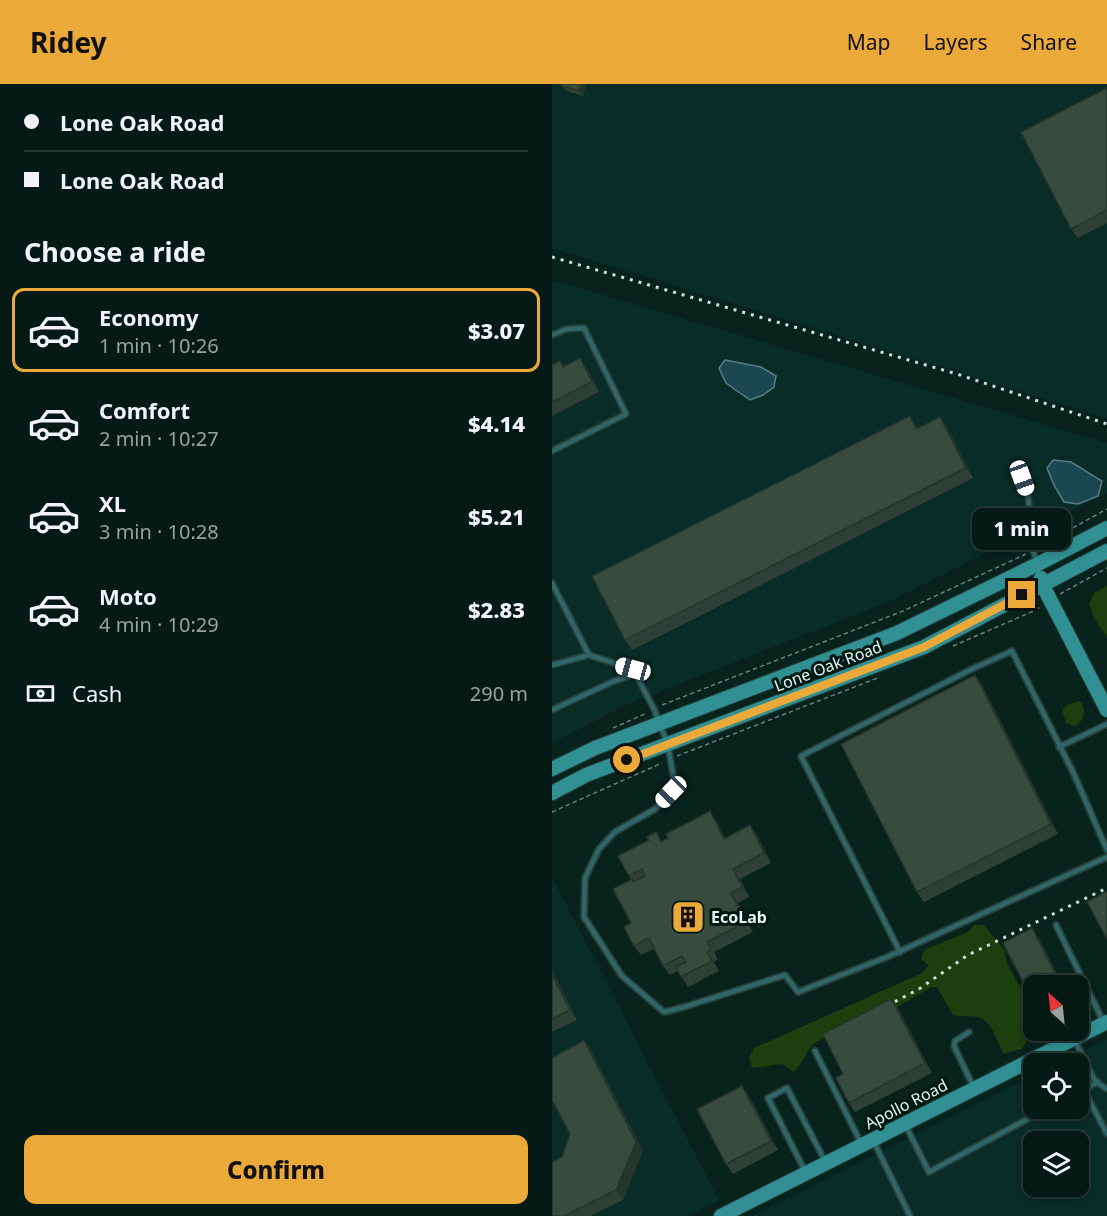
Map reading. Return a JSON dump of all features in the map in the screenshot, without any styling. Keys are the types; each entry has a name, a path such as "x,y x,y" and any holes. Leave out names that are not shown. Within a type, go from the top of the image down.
{"main road":[{"name":"Lone Oak Road","path":"552,769 595,748 897,633 1036,558 1107,528"},
{"name":"Lone Oak Road","path":"552,793 586,775 924,647 1107,551"},
{"path":"1036,558 1042,584 1103,691 1107,710"},
{"name":"Apollo Road","path":"1089,1032 1106,1023"},
{"name":"Apollo Road","path":"721,1216 1070,1041"}],"lane":[{"path":"552,335 567,329 584,328 626,414 552,452"},
{"path":"1022,478 1029,495 1036,558"},
{"path":"552,583 589,655"},
{"path":"900,952 801,756 974,668 1012,651 1107,850"},
{"path":"552,665 589,655 633,669 654,710 668,745 674,780 671,792 655,808 615,832 599,849 585,878 584,917 622,976 664,1012 784,975 798,992 900,952 1107,858"},
{"path":"552,710 614,681 636,674"},
{"path":"1059,747 1107,724"},
{"path":"1056,925 1106,1023"},
{"path":"969,1032 955,1041 954,1046 974,1089"},
{"path":"1075,1041 1098,1082 1107,1089"},
{"path":"815,1051 910,1216"},
{"path":"1089,1087 1098,1082"},
{"path":"806,1173 768,1098 787,1088 826,1163"},
{"path":"1089,1104 1107,1134"},
{"path":"904,1124 929,1172 1028,1119"}],"path":[{"path":"613,728 1036,558 1048,540 1107,509"},
{"path":"954,646 1036,610 1050,599 1107,568"},
{"path":"552,812 686,751 884,676"}],"shaded area":[{"path":"552,84 1107,84 1107,418 552,248"},
{"path":"552,280 1107,443 1107,493 888,602 628,704 552,743"},
{"path":"725,360 761,367 776,376 774,387 750,400 726,383 719,368"},
{"path":"1053,460 1071,462 1102,481 1098,496 1078,504 1064,502 1047,468"},
{"path":"552,877 719,1200 687,1216 552,1216"},
{"path":"1107,1039 1107,1216 753,1216 1023,1081 1023,1119 1089,1119 1089,1053 1078,1053"}],"green space":[{"path":"1107,586 1107,637 1095,620 1089,605 1094,593"},
{"path":"1078,701 1082,703 1084,711 1082,720 1075,726 1066,723 1062,710 1067,705"},
{"path":"974,925 984,925 1005,951 1007,963 1023,993 1023,1041 1027,1041 1022,1049 1004,1054 987,1022 977,1017 953,1015 937,987 931,987 901,1005 816,1042 794,1072 782,1064 752,1068 749,1057 754,1048 920,974 929,966 921,959 924,950 968,932"}],"building":[{"path":"563,84 581,84 579,91 562,86"},
{"path":"1107,88 1107,210 1071,229 1021,132"},
{"path":"580,358 592,382 552,402 552,365 560,361 563,367"},
{"path":"910,416 916,429 940,417 966,468 625,640 592,576"},
{"path":"975,675 1051,824 917,892 841,744"},
{"name":"EcoLab","path":"710,811 724,839 750,825 764,853 733,869 742,887 731,893 746,922 707,942 711,950 707,952 712,961 681,977 676,967 686,962 682,956 663,966 649,938 634,946 624,927 631,923 613,889 632,879 633,882 645,876 642,869 629,876 618,856 649,840 647,837 656,832 661,842 668,838 666,834"},
{"path":"1107,891 1107,939 1087,902"},
{"path":"1032,928 1056,975 1023,975 1023,982 1003,943"},
{"path":"552,974 570,1010 552,1019"},
{"path":"891,999 925,1063 849,1103 836,1078 843,1074 823,1034"},
{"path":"584,1040 636,1142 616,1190 564,1216 552,1216 552,1162 562,1157 570,1134 552,1100 552,1058"},
{"path":"742,1086 771,1141 726,1164 697,1109"}],"railway":[{"path":"552,257 957,374 1107,424"},
{"path":"879,1010 919,989 968,955 1107,888"}],"place":[{"name":"EcoLab","path":"688,917"}],"route":[{"path":"627,760 924,647 1022,595"}]}
